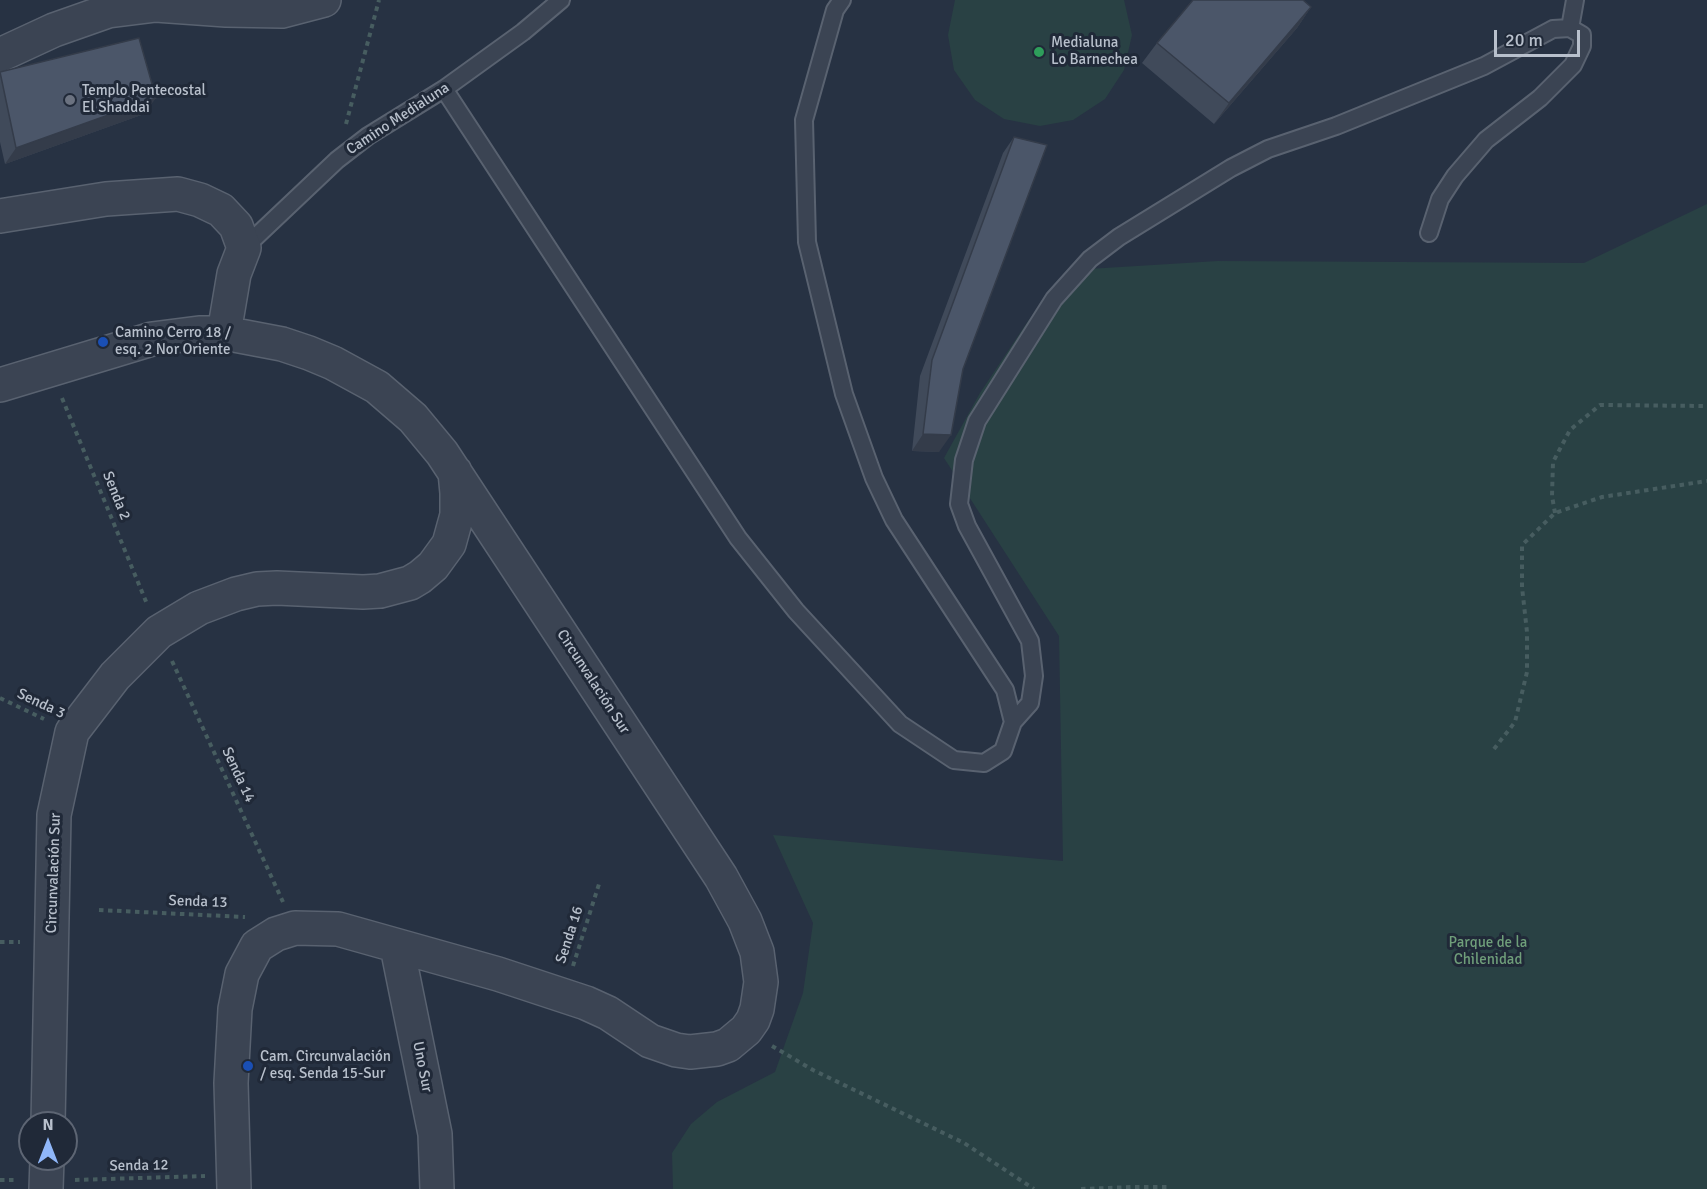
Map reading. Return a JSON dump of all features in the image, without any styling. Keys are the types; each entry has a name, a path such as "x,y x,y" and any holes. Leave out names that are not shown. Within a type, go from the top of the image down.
{"street":[{"path":"0,55 54,30 108,11 156,5 282,11 324,0"},
{"path":"0,216 106,199 178,194 200,200 221,210 237,226 244,248 234,273 224,333"},
{"path":"0,385 152,339 199,333 224,333 282,344 309,353 356,374 377,387 413,418 455,472"},
{"name":"Circunvalación Sur","path":"48,1111 54,815 72,732 115,676 159,632 199,608 237,594 257,590 277,588 363,592 380,591 410,583 433,566 450,544 457,515 455,472"},
{"name":"Circunvalación Sur","path":"455,472 734,898 752,936 760,968 761,982 757,1009 746,1030"},
{"path":"233,1182 231,1083 235,1009 242,974 257,946 276,934 295,928 338,929 564,994 608,1013 650,1041 676,1050 697,1052 717,1049 728,1045 746,1030"},
{"name":"Uno Sur","path":"397,947 435,1134 437,1189"}],"lane":[{"name":"Camino Medialuna","path":"244,248 337,160 368,136 444,89 523,32 561,0"},
{"path":"842,0 835,10 804,120 807,242 844,394 874,478 894,520 1005,690 1012,722"},
{"path":"1570,28 1575,0"},
{"path":"444,89 738,538 796,611 900,724 954,760 984,763 1003,751 1012,722 1030,703 1034,676 1030,641 967,526 959,504 964,460 977,421 1054,299 1090,259 1119,237 1231,168 1268,149 1336,126 1484,66 1553,29 1570,28 1582,35 1582,46 1573,65 1540,98 1486,140 1455,176 1440,199 1429,234"}],"path":[{"path":"337,160 379,0"},
{"name":"Senda 2","path":"51,369 159,632"},
{"path":"1555,513 1552,496 1553,462 1570,430 1600,405 1707,406"},
{"path":"1494,749 1515,722 1527,672 1527,632 1521,587 1522,545 1555,513 1602,497 1707,481"},
{"name":"Senda 14","path":"159,632 295,928"},
{"name":"Senda 3","path":"0,698 72,732"},
{"name":"Senda 16","path":"564,994 599,884"},
{"name":"Senda 13","path":"99,910 251,918"},
{"path":"746,1030 813,1070 964,1143 1034,1189"},
{"name":"Senda 12","path":"46,1176 233,1182"},
{"path":"1081,1189 1133,1186 1171,1187"}],"green space":[{"name":"Medialuna Lo Barnechea","path":"955,0 1124,0 1132,35 1124,70 1105,99 1073,120 1040,126 1004,119 975,100 954,70 948,35"},
{"name":"Parque de la Chilenidad","path":"1707,204 1707,1189 673,1189 672,1153 691,1124 717,1102 775,1072 803,993 813,923 773,835 1063,861 1059,636 944,458 980,393 1028,321 1072,270 1218,261 1584,263"}],"building":[{"path":"1193,0 1303,0 1311,7 1229,103 1157,43"},
{"name":"Templo Pentecostal El Shaddai","path":"139,38 156,98 16,148 0,72"},
{"path":"1014,137 1047,145 963,369 951,435 923,434 932,360"}],"place":[{"name":"Medialuna Lo Barnechea","path":"1039,52"},
{"name":"Templo Pentecostal El Shaddai","path":"70,100"},
{"name":"Camino Cerro 18 / esq. 2 Nor Oriente","path":"103,342"},
{"name":"Cam. Circunvalación / esq. Senda 15-Sur","path":"248,1066"}]}
